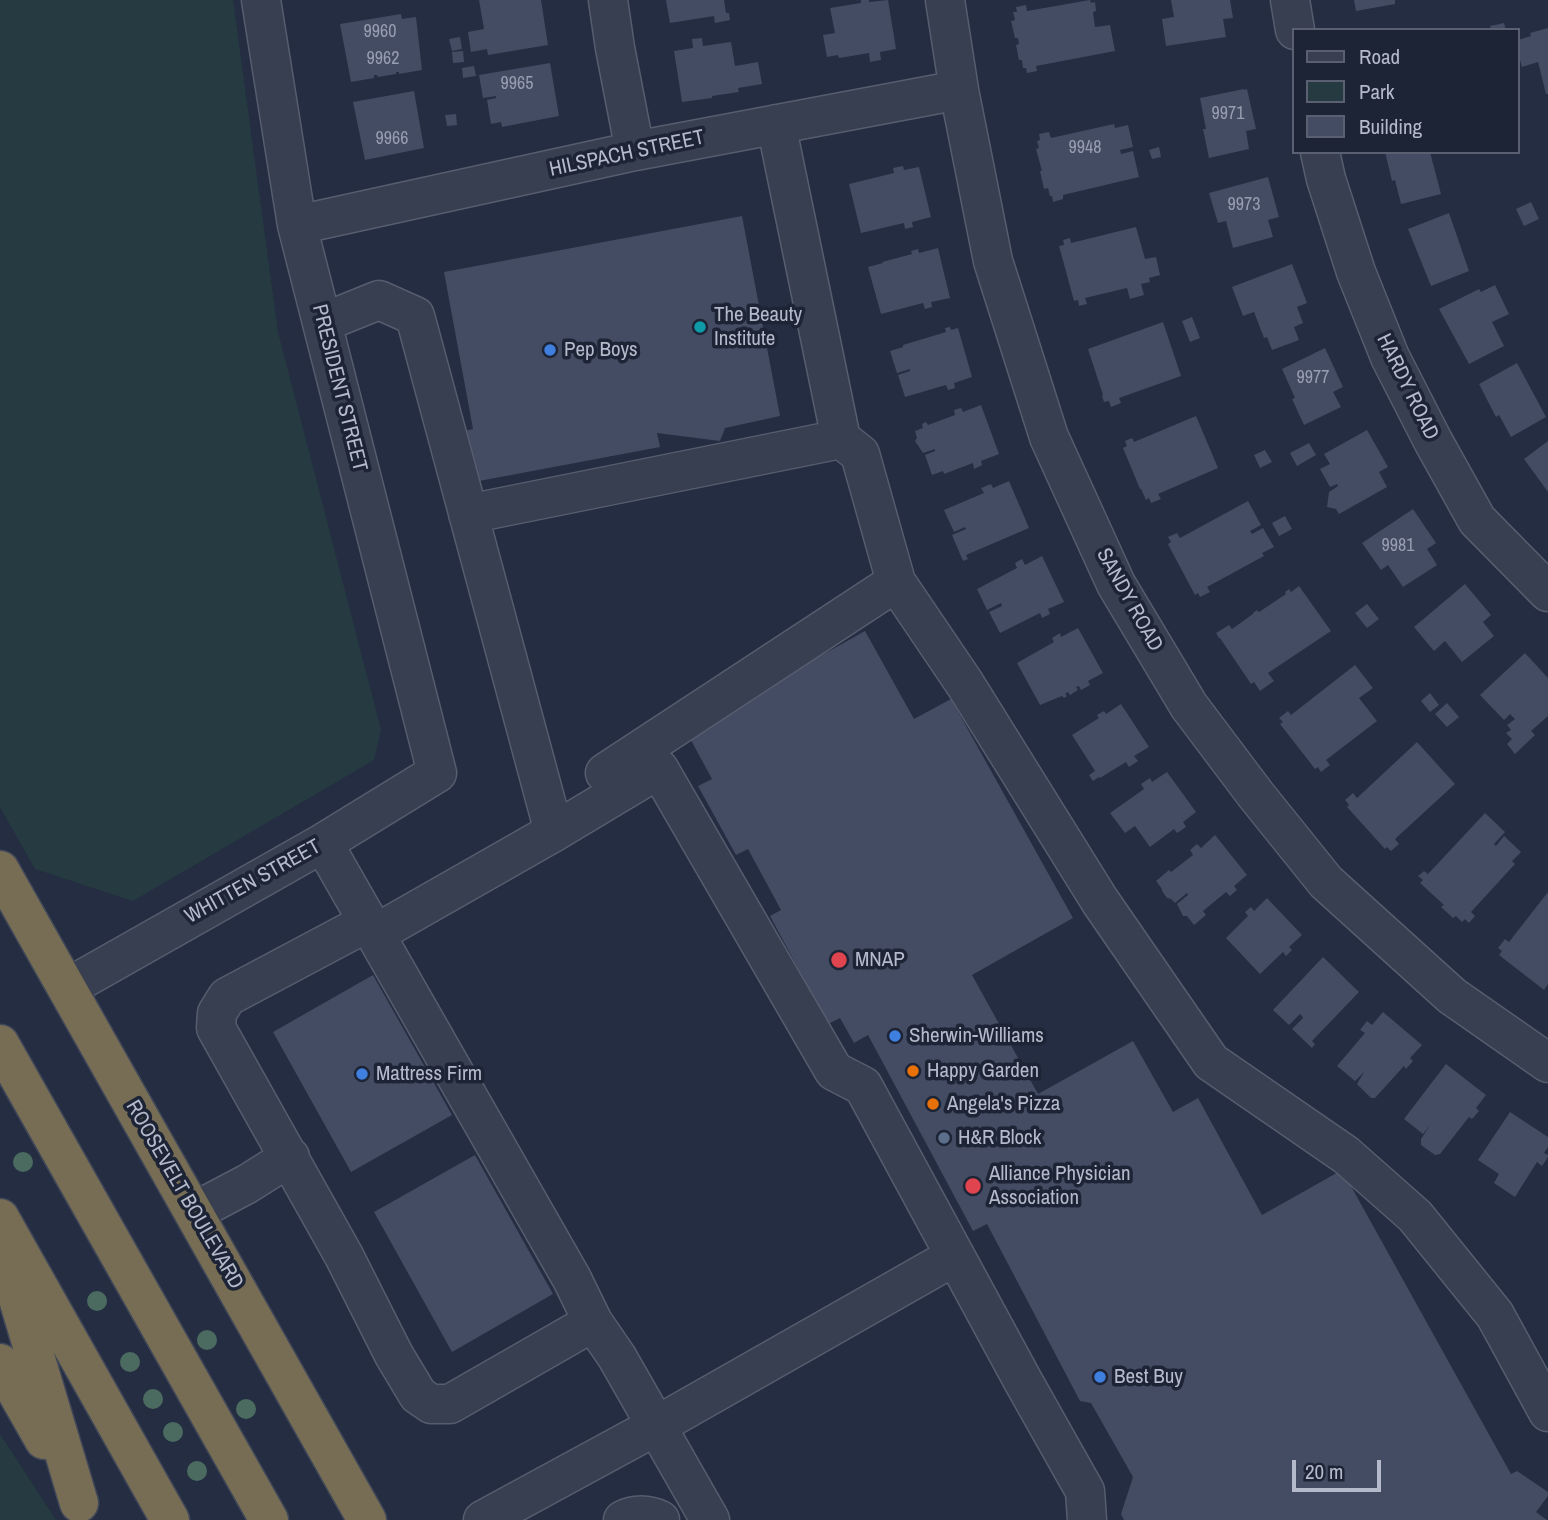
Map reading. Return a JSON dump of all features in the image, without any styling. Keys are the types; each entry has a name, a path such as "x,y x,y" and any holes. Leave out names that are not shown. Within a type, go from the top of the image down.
{"highway":[{"name":"ROOSEVELT BOULEVARD","path":"0,870 367,1520"},
{"path":"0,1044 269,1520"},
{"path":"0,1219 170,1520"},
{"path":"0,1240 84,1512"},
{"path":"0,1363 84,1512"}],"street":[{"name":"PRESIDENT STREET","path":"261,0 297,225 437,773"},
{"path":"608,0 635,151"},
{"name":"SANDY ROAD","path":"945,0 958,90 993,261 1049,437 1116,584 1189,706 1255,795 1326,882 1452,996 1548,1063"},
{"path":"1290,0 1295,28"},
{"name":"HILSPACH STREET","path":"297,225 635,151 958,90"},
{"path":"776,124 841,439 860,454 896,582 965,684 1100,901 1211,1062 1346,1155 1415,1216 1495,1315 1548,1412"},
{"name":"HARDY ROAD","path":"1320,154 1356,272 1390,357 1433,441 1477,520 1548,592"},
{"path":"322,323 379,300 415,316 552,821"},
{"path":"468,514 841,439"},
{"path":"593,1322 450,1404 431,1404 418,1395 394,1355 344,1256 216,1028 217,1013 227,996 372,928 552,821 652,757 896,582"},
{"path":"652,757 834,1071 863,1086 1085,1491 1087,1520"},
{"name":"WHITTEN STREET","path":"66,988 323,843 437,773"},
{"path":"323,843 572,1279 593,1322 617,1357 710,1520"},
{"path":"194,1212 247,1184 289,1157"},
{"path":"483,1520 656,1426 955,1256"},
{"path":"623,1520 631,1516 652,1516 660,1520"}],"green space":[{"path":"0,0 233,0 278,332 381,730 374,760 133,901 35,869 0,807"},
{"path":"0,1434 56,1520 0,1520"}],"building":[{"path":"479,0 541,0 548,45 488,55 487,49 471,52 468,32 484,29"},
{"path":"666,0 724,0 730,20 715,23 714,16 670,23"},
{"path":"861,0 888,0 896,49 880,52 881,60 870,62 869,53 839,58 838,55 827,57 823,35 835,33 830,8 861,3"},
{"path":"1090,0 1091,3 1095,2 1095,27 1110,25 1115,51 1036,66 1037,71 1027,73 1022,60 1019,60 1016,45 1019,44 1018,38 1015,38 1011,21 1015,20 1013,12 1017,12 1016,7 1026,5 1027,11"},
{"path":"1171,0 1230,0 1233,18 1223,19 1226,37 1166,46 1162,19 1174,17"},
{"path":"1354,0 1395,0 1395,4 1356,11"},
{"path":"401,14 402,19 416,17 422,70 399,74 396,72 378,77 374,75 374,78 351,82 340,24"},
{"path":"1504,23 1505,28 1490,28"},
{"path":"1548,28 1548,94 1538,62 1522,67 1520,39 1531,36 1530,33"},
{"path":"460,37 462,49 452,51 449,39"},
{"path":"702,38 703,46 731,42 735,66 758,62 762,84 738,88 739,92 682,102 674,51 693,48 692,39"},
{"path":"463,51 464,62 453,63 452,52"},
{"path":"550,63 559,116 502,127 501,122 491,124 487,100 496,96 483,98 479,75"},
{"path":"474,66 476,76 463,78 462,68"},
{"path":"1247,89 1256,129 1246,131 1249,149 1209,158 1200,98"},
{"path":"414,91 424,148 365,160 353,102"},
{"path":"456,114 457,125 447,126 445,115"},
{"path":"1114,124 1115,128 1128,125 1133,147 1120,150 1121,154 1133,151 1139,177 1063,195 1063,199 1053,202 1048,188 1044,189 1040,171 1036,149 1039,148 1039,134 1049,132 1051,138"},
{"path":"1159,147 1161,157 1152,159 1149,150"},
{"path":"1385,154 1431,154 1441,194 1401,204 1395,180 1392,181"},
{"path":"903,166 904,170 919,167 931,217 912,222 913,227 905,229 904,223 861,233 849,184 894,173 893,168"},
{"path":"1268,177 1279,217 1268,220 1273,237 1233,248 1226,221 1218,223 1209,193"},
{"path":"1531,202 1539,219 1524,226 1516,209"},
{"path":"1449,213 1469,271 1431,286 1408,229"},
{"name":"Pep Boys","path":"742,216 780,416 725,428 720,441 657,433 660,447 474,482 464,431 473,429 444,272"},
{"path":"1136,227 1145,259 1156,257 1160,275 1141,284 1144,295 1130,299 1127,288 1085,298 1087,304 1079,306 1078,300 1074,301 1059,246 1064,245 1063,240 1070,238 1071,243"},
{"path":"938,248 950,298 931,302 932,307 925,309 923,303 881,314 868,267 912,254 911,251 918,249 919,253"},
{"path":"1292,264 1307,303 1297,307 1303,323 1294,327 1299,340 1272,350 1254,312 1243,316 1232,287"},
{"path":"1495,285 1509,314 1492,322 1504,346 1469,364 1439,309 1479,289 1481,292"},
{"path":"1192,317 1200,338 1190,342 1182,321"},
{"path":"1163,322 1181,376 1119,398 1121,403 1111,407 1109,401 1104,402 1088,349"},
{"path":"950,327 951,330 958,328 972,377 954,383 955,388 948,390 946,385 905,397 898,375 910,369 897,373 890,351 946,332 945,328"},
{"path":"1325,348 1343,387 1333,392 1341,407 1304,425 1282,369"},
{"path":"1517,363 1546,417 1511,437 1499,415 1496,417 1479,384"},
{"path":"981,405 999,454 981,461 982,465 974,469 973,463 944,474 943,471 932,475 925,455 935,449 923,453 915,441 915,431 923,428 922,424 926,422 928,425 955,415 954,410 961,408 963,412"},
{"path":"1196,416 1218,468 1158,494 1161,499 1151,503 1140,489 1123,448 1127,446 1125,441 1132,438 1134,442"},
{"path":"1367,430 1388,467 1379,472 1387,487 1339,514 1336,509 1327,507 1329,492 1338,486 1337,484 1330,487 1320,469 1330,464 1324,454"},
{"path":"1548,441 1548,492 1524,459"},
{"path":"1309,443 1316,455 1297,466 1290,453"},
{"path":"1265,450 1272,462 1260,468 1254,455"},
{"path":"1009,481 1029,528 966,555 968,559 963,561 952,535 966,529 965,527 954,532 944,510 984,493 981,488 991,484 993,488"},
{"path":"1248,501 1261,525 1250,531 1252,534 1263,528 1274,547 1262,553 1264,556 1207,587 1210,592 1200,597 1198,593 1195,595 1168,544 1171,542 1168,537 1177,533 1180,538"},
{"path":"1413,509 1436,543 1427,549 1437,565 1403,587 1388,565 1381,570 1362,543"},
{"path":"1285,516 1292,529 1279,536 1272,523"},
{"path":"1042,556 1064,602 1048,609 1050,614 1042,618 1040,613 1000,633 989,612 1002,606 1001,603 987,610 977,589 1017,568 1015,563 1022,559 1025,565"},
{"path":"1465,584 1491,615 1483,622 1494,636 1462,662 1445,641 1434,651 1414,627"},
{"path":"1299,586 1331,631 1268,673 1274,681 1260,691 1254,682 1251,684 1216,633 1229,625 1232,629 1257,610 1259,612 1286,594 1289,589 1291,592"},
{"path":"1367,604 1379,619 1367,628 1355,613"},
{"path":"1078,628 1103,673 1088,681 1090,685 1081,690 1079,686 1076,687 1078,690 1070,695 1068,692 1064,698 1062,696 1040,705 1017,663 1054,642 1052,638 1060,633 1061,637"},
{"path":"865,631 914,719 951,699 1073,918 972,975 1038,1094 1133,1041 1173,1112 1198,1098 1262,1215 1342,1170 1511,1474 1517,1471 1548,1492 1536,1512 1547,1520 1124,1520 1121,1514 1133,1477 1091,1403 1080,1401 987,1224 973,1231 868,1035 854,1043 840,1018 828,1024 770,916 781,910 748,849 736,855 698,786 712,779 686,731"},
{"path":"1525,653 1548,678 1548,716 1531,731 1535,735 1515,754 1507,744 1512,739 1506,733 1511,730 1507,725 1515,719 1510,714 1504,720 1480,695"},
{"path":"1355,665 1373,688 1359,698 1377,721 1326,760 1330,765 1321,772 1318,767 1315,769 1280,724 1283,722 1279,718 1288,711 1291,715"},
{"path":"1430,693 1439,705 1430,712 1421,701"},
{"path":"1447,703 1459,717 1447,727 1435,714"},
{"path":"1121,704 1149,747 1134,756 1138,761 1129,767 1126,762 1093,781 1089,775 1095,771 1072,735 1099,718 1097,715 1104,711 1106,714"},
{"path":"1417,742 1455,784 1395,839 1399,844 1391,851 1387,847 1385,849 1347,807 1349,805 1345,800 1353,793 1357,798"},
{"path":"1167,772 1196,812 1183,822 1186,827 1177,833 1174,829 1150,847 1135,826 1125,833 1110,813 1144,789 1141,784 1150,778 1152,782"},
{"path":"1485,813 1505,832 1494,844 1496,846 1504,836 1521,852 1512,861 1515,864 1471,912 1475,916 1469,923 1465,919 1462,922 1441,907 1444,905 1420,883 1423,880 1418,876 1424,871 1428,874"},
{"path":"1215,835 1247,875 1234,886 1237,890 1230,896 1226,892 1203,911 1206,915 1194,925 1187,916 1183,916 1177,904 1187,893 1175,903 1167,898 1156,881 1193,855 1190,850 1197,844 1201,848"},
{"path":"1548,892 1548,984 1544,990 1499,955 1502,951 1498,948 1505,939 1509,942"},
{"path":"1267,898 1302,935 1289,947 1292,950 1286,956 1283,952 1260,974 1226,938 1248,916 1245,912 1251,907 1254,911"},
{"path":"1323,957 1359,992 1312,1041 1315,1044 1312,1048 1292,1029 1303,1018 1300,1014 1289,1025 1273,1010"},
{"name":"Mattress Firm","path":"373,975 452,1115 351,1172 273,1032"},
{"path":"1383,1012 1422,1045 1410,1058 1413,1061 1406,1069 1404,1066 1375,1098 1371,1098 1357,1084 1364,1072 1355,1081 1337,1066 1365,1033 1360,1030 1367,1021 1372,1025"},
{"path":"1446,1064 1486,1095 1476,1108 1479,1111 1472,1119 1469,1117 1440,1154 1435,1155 1421,1145 1421,1139 1430,1125 1423,1134 1404,1119"},
{"path":"1510,1112 1548,1137 1548,1147 1544,1153 1548,1157 1542,1166 1537,1162 1515,1197 1494,1183 1499,1174 1478,1160"},
{"path":"475,1155 553,1294 452,1352 374,1212"}],"place":[{"name":"The Beauty Institute","path":"700,327"},
{"name":"Pep Boys","path":"550,350"},
{"name":"MNAP","path":"839,960"},
{"name":"Sherwin-Williams","path":"895,1036"},
{"name":"Happy Garden","path":"913,1071"},
{"name":"Mattress Firm","path":"362,1074"},
{"name":"Angela's Pizza","path":"933,1104"},
{"name":"H&R Block","path":"944,1138"},
{"name":"Alliance Physician Association","path":"973,1186"},
{"name":"Best Buy","path":"1100,1377"}]}
